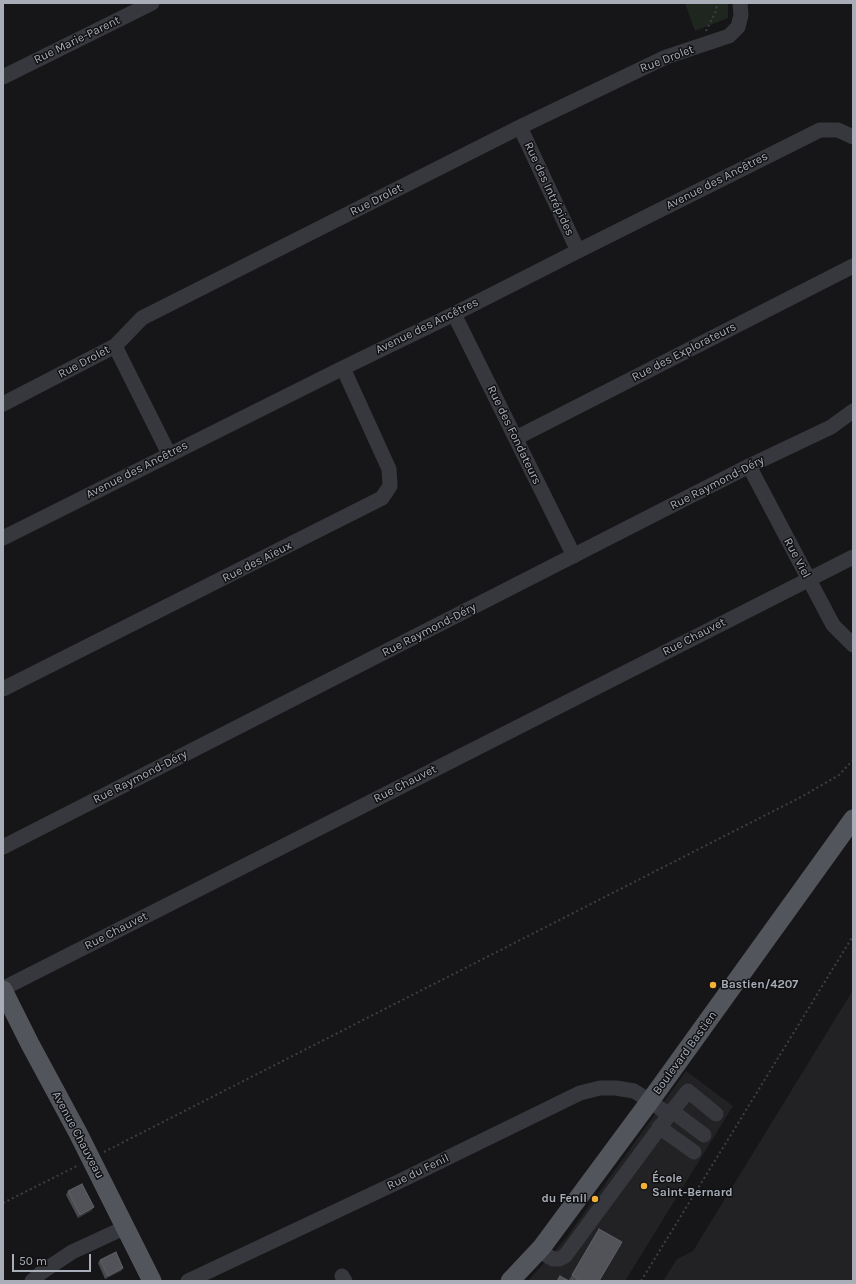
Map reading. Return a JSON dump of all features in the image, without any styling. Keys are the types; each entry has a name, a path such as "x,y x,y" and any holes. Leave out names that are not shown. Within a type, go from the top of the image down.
{"main road":[{"name":"Boulevard Bastien","path":"510,1281 538,1250 650,1101 853,820"},
{"name":"Avenue Chauveau","path":"3,991 126,1227 152,1281"}],"street":[{"name":"Rue Marie-Parent","path":"3,77 152,3"},
{"name":"Rue Drolet","path":"3,404 115,346 142,318 520,127 666,57 729,36 738,27 741,15 740,3"},
{"name":"Rue des Intrépides","path":"520,127 578,250"},
{"name":"Avenue des Ancêtres","path":"3,538 168,454 454,314 578,250 820,130 838,130 853,137"},
{"name":"Rue des Explorateurs","path":"516,438 853,266"},
{"name":"Rue des Fondateurs","path":"454,314 574,556"},
{"path":"115,346 168,454"},
{"name":"Rue des Aïeux","path":"3,689 382,498 390,486 389,469 343,368"},
{"name":"Rue Raymond-Déry","path":"3,847 749,466 830,427 853,411"},
{"name":"Rue Viel","path":"749,466 833,625 853,645"},
{"path":"808,579 853,557"},
{"name":"Rue Chauvet","path":"3,991 8,986 808,579"},
{"name":"Rue du Fenil","path":"188,1281 398,1182 580,1093 600,1088 616,1088 634,1091 704,1135"},
{"path":"538,1250 553,1259 559,1259 565,1256 688,1091 716,1114"},
{"path":"660,1127 694,1152"},
{"path":"32,1281 42,1272 72,1252 126,1227"}],"path":[{"path":"700,46 716,11 717,3"},
{"path":"3,1203 803,796 838,775 853,760"},
{"path":"641,1281 853,936"}],"shaded area":[{"path":"685,3 728,3 728,18 695,31"},
{"path":"853,990 853,1281 663,1281 677,1259 693,1251"},
{"name":"École Saint-Bernard","path":"686,1071 733,1106 625,1281 528,1281 566,1238"}],"building":[{"path":"82,1184 94,1207 80,1215 68,1191"},
{"path":"599,1229 622,1242 599,1281 577,1281 578,1279 572,1275"},
{"path":"116,1252 123,1268 108,1276 100,1260"},
{"path":"560,1276 569,1281 557,1281"}],"place":[{"name":"Bastien/4207","path":"713,985"},
{"name":"École Saint-Bernard","path":"644,1186"},
{"name":"du Fenil","path":"595,1199"}]}
